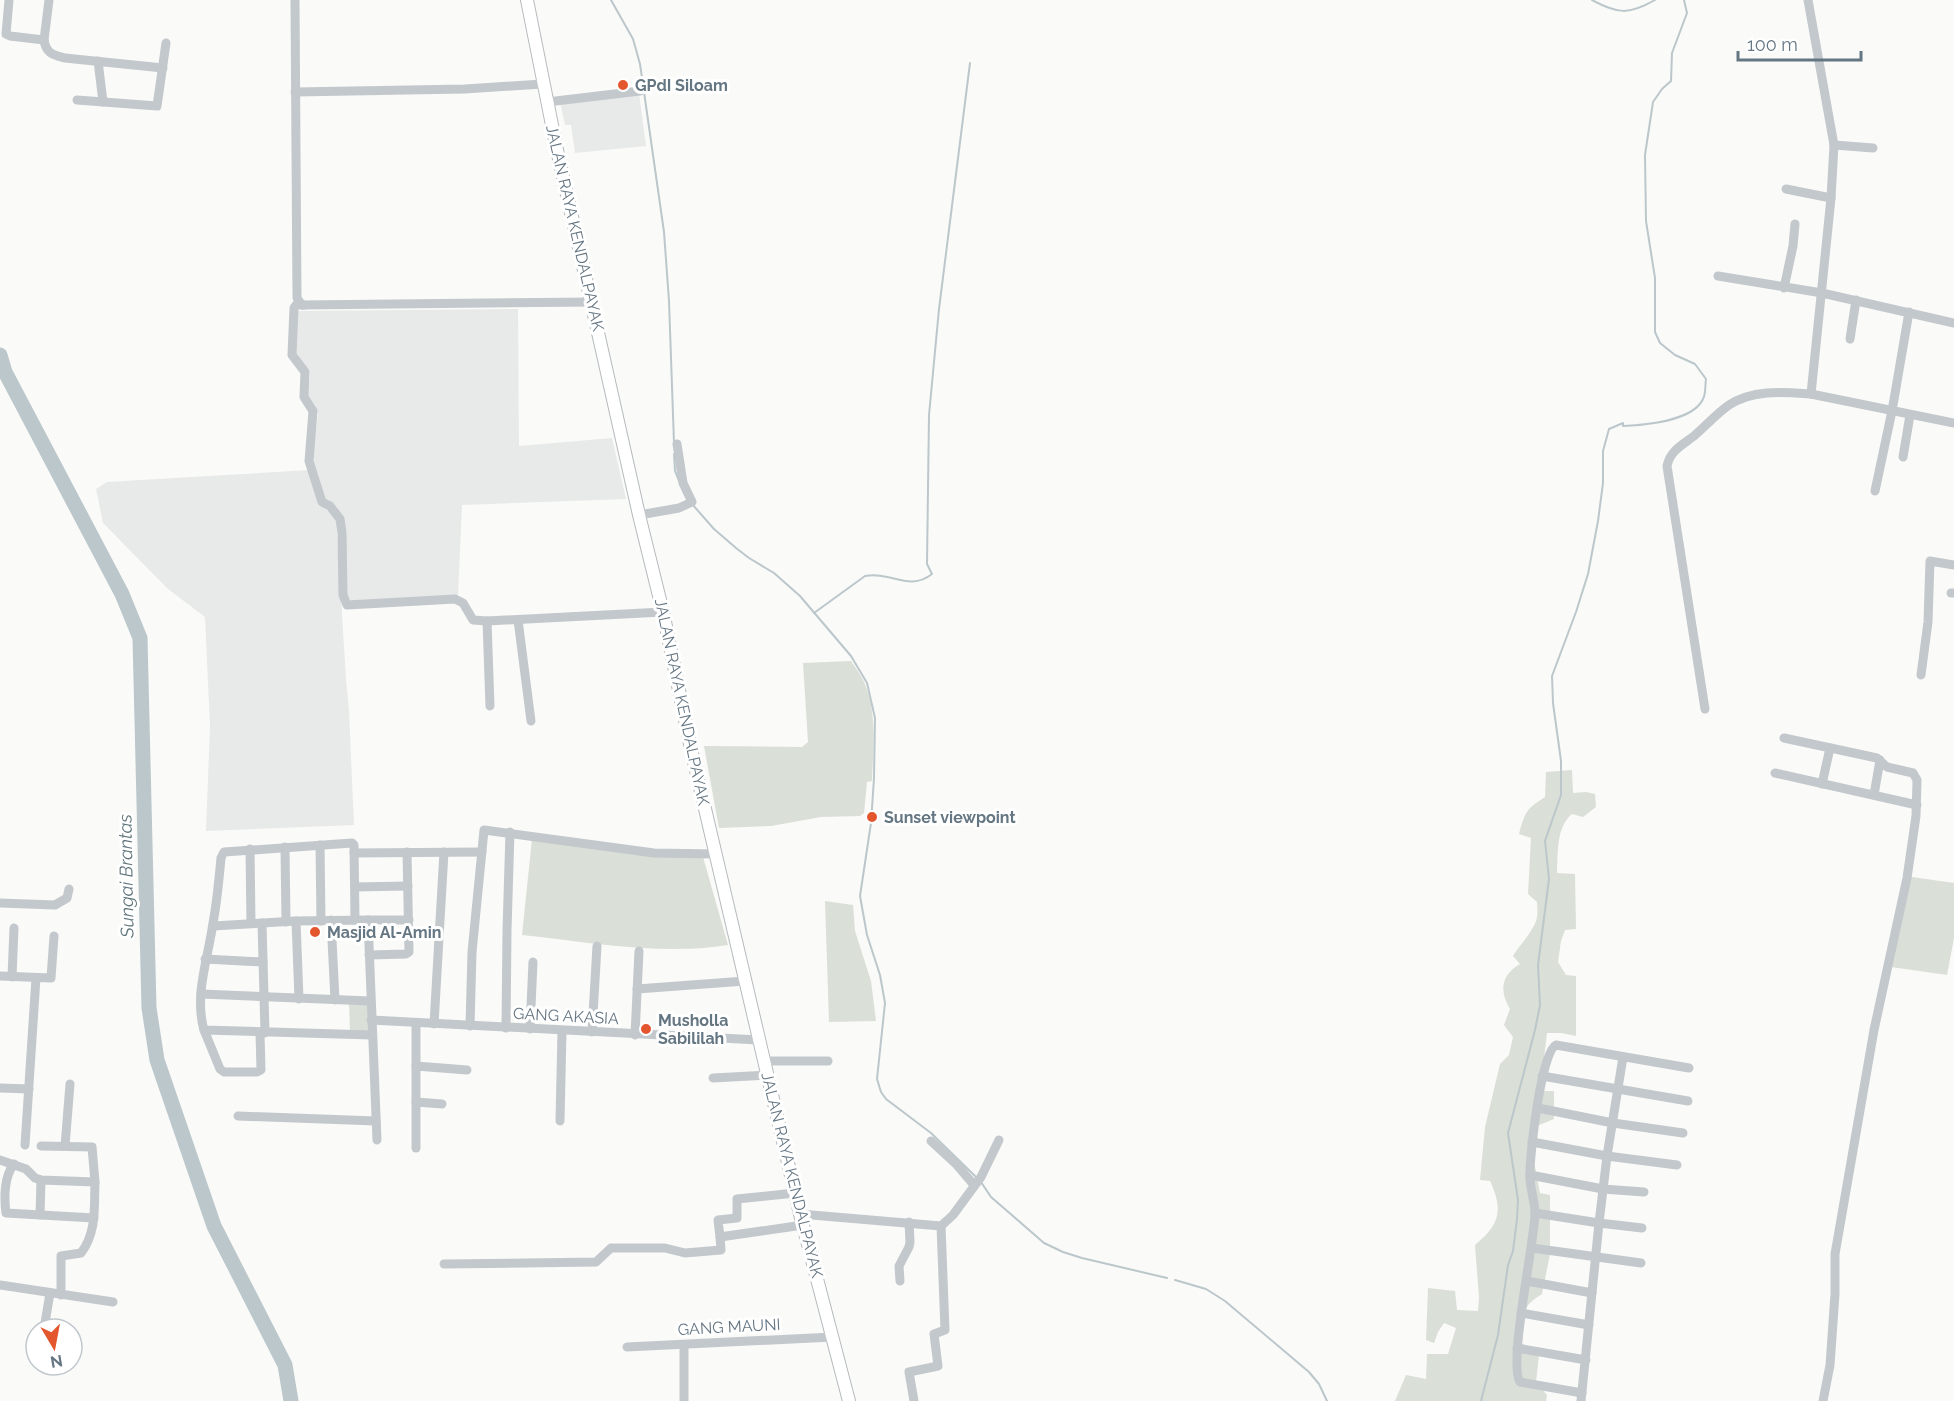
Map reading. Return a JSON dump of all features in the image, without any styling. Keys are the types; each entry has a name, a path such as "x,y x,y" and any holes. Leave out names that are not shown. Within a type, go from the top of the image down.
{"main road":[{"name":"JALAN RAYA KENDALPAYAK","path":"526,0 639,515 663,612 691,748 766,1075 849,1401"}],"street":[{"path":"9,0 6,34 19,38 44,40"},
{"path":"49,0 44,40 47,50 54,55 163,68"},
{"path":"296,0 297,298 304,305"},
{"path":"1808,0 1834,145 1832,198 1811,394"},
{"path":"77,100 157,106 166,43"},
{"path":"98,62 103,102"},
{"path":"295,92 465,89 543,84"},
{"path":"547,102 640,91"},
{"path":"1834,145 1873,148"},
{"path":"1786,189 1832,198"},
{"path":"1784,288 1795,224"},
{"path":"1718,276 1822,293 1954,323"},
{"path":"1850,339 1856,300"},
{"path":"592,302 296,305 292,355 305,372 304,397 313,411 309,461 322,502 337,512 340,519 344,600 347,605 455,599 463,603 473,620 487,621 663,612"},
{"path":"1875,491 1909,312"},
{"path":"1705,709 1667,466 1669,457 1728,406 1758,393 1811,394 1954,423"},
{"path":"1903,457 1910,415"},
{"path":"639,515 680,508 690,503 683,483 677,444"},
{"path":"1921,675 1928,622 1930,561 1954,565"},
{"path":"518,620 531,721"},
{"path":"487,621 490,706"},
{"path":"1784,738 1880,760 1887,767 1913,773 1916,776 1917,805 1907,878 1874,1030 1834,1254 1835,1294 1830,1365 1823,1401"},
{"path":"1822,784 1830,748"},
{"path":"1874,795 1880,760"},
{"path":"1775,773 1917,805"},
{"path":"470,1026 472,952 484,830 654,853 716,854"},
{"path":"506,1028 510,832"},
{"path":"262,923 265,997 261,1070 224,1072 220,1069 204,1030 201,994 205,959 213,926 221,858 224,852 352,843 354,845 355,920"},
{"path":"320,845 335,1000"},
{"path":"285,847 285,922"},
{"path":"250,849 251,923"},
{"path":"369,955 408,954 410,950 407,852"},
{"path":"434,1024 444,852"},
{"path":"354,853 482,852"},
{"path":"355,887 408,886"},
{"path":"0,903 56,905 67,898 69,889"},
{"path":"213,926 326,920 409,920"},
{"path":"368,920 377,1140"},
{"path":"296,921 299,999"},
{"path":"12,977 14,928"},
{"path":"0,976 48,979 52,977 54,936"},
{"path":"592,1032 597,946"},
{"path":"635,1035 639,951"},
{"path":"205,959 263,962"},
{"path":"530,1029 533,962"},
{"path":"25,1145 36,978"},
{"path":"637,989 745,981"},
{"path":"201,994 370,1001"},
{"name":"GANG AKASIA","path":"371,1020 759,1040"},
{"path":"416,1023 416,1148"},
{"path":"204,1030 372,1035"},
{"path":"560,1121 562,1030"},
{"path":"1623,1057 1603,1189 1582,1397 1519,1381 1517,1348 1535,1213 1530,1175 1542,1076 1551,1049 1555,1045 1689,1068"},
{"path":"763,1061 828,1061"},
{"path":"416,1066 466,1070"},
{"path":"714,1078 766,1075"},
{"path":"1542,1076 1688,1101"},
{"path":"65,1146 69,1084"},
{"path":"0,1088 29,1089"},
{"path":"416,1102 442,1104"},
{"path":"1538,1108 1613,1123 1683,1133"},
{"path":"238,1116 376,1121"},
{"path":"720,1237 801,1219 909,1222 941,1226 953,1215 977,1182 999,1140"},
{"path":"931,1141 977,1182"},
{"path":"1533,1142 1607,1156 1677,1165"},
{"path":"41,1146 92,1147 94,1182 94,1218 88,1241 81,1253 61,1256 56,1294 48,1317"},
{"path":"0,1160 26,1168 35,1178 41,1180 94,1182"},
{"path":"14,1164 9,1173 7,1185 6,1213 94,1218"},
{"path":"1530,1175 1603,1189 1644,1192"},
{"path":"40,1215 41,1180"},
{"path":"444,1264 596,1262 611,1248 665,1248 685,1253 721,1250 718,1220 737,1218 736,1199 795,1193"},
{"path":"1535,1213 1642,1228"},
{"path":"900,1281 899,1266 909,1247 909,1222"},
{"path":"914,1401 909,1372 938,1366 934,1334 945,1330 941,1226"},
{"path":"1532,1248 1641,1263"},
{"path":"1527,1281 1592,1293"},
{"path":"0,1285 112,1302"},
{"path":"1521,1313 1588,1325"},
{"name":"GANG MAUNI","path":"627,1347 833,1337"},
{"path":"684,1345 684,1401"},
{"path":"1517,1348 1586,1360"}],"shaded area":[{"path":"639,93 646,146 575,153 571,125 565,125 560,102"},
{"path":"518,309 519,446 612,438 626,499 462,505 458,596 348,601 344,595 343,524 337,507 322,496 312,459 318,415 315,405 308,398 310,373 295,356 298,311"},
{"path":"310,470 336,517 354,825 206,831 210,726 205,617 168,589 103,523 96,489 107,482"},
{"path":"851,661 866,686 872,712 872,781 867,782 864,813 860,816 821,817 771,826 719,828 704,746 802,747 808,742 803,663"},
{"path":"1572,770 1573,793 1595,794 1596,807 1583,817 1572,814 1567,819 1560,833 1558,849 1557,873 1575,874 1576,929 1565,930 1558,962 1566,975 1576,976 1576,1036 1547,1033 1540,1091 1554,1091 1554,1119 1532,1128 1533,1156 1540,1193 1550,1195 1550,1254 1542,1294 1525,1309 1521,1321 1521,1343 1539,1355 1536,1382 1547,1395 1546,1401 1395,1401 1406,1375 1426,1379 1427,1354 1448,1354 1456,1328 1444,1323 1434,1343 1426,1340 1428,1288 1455,1291 1457,1310 1478,1311 1475,1245 1494,1224 1498,1209 1490,1181 1480,1180 1485,1127 1500,1064 1509,1055 1513,1037 1504,1025 1510,1009 1503,990 1509,973 1520,964 1513,956 1536,922 1537,915 1537,902 1528,894 1531,838 1519,834 1527,812 1545,797 1546,772"},
{"path":"532,839 703,857 728,945 651,949 522,935"},
{"path":"1905,876 1954,883 1954,938 1947,975 1884,966"},
{"path":"825,901 853,905 855,931 871,981 876,1021 829,1022"},
{"path":"349,1003 368,1004 369,1032 350,1032"}],"waterway":[{"path":"611,0 633,39 640,64 664,232 674,443"},
{"path":"1592,0 1609,8 1624,11 1638,8 1655,0"},
{"path":"1481,1401 1498,1335 1508,1265 1513,1251 1518,1200 1508,1133 1540,1005 1538,965 1549,879 1545,841 1561,795 1561,761 1553,703 1552,676 1588,574 1603,483 1603,451 1609,429 1623,423 1623,426 1643,424 1679,417 1698,406 1705,392 1706,379 1695,364 1675,355 1660,343 1655,332 1655,278 1646,221 1645,155 1653,102 1671,81 1672,53 1687,13 1684,0"},
{"path":"814,613 865,576 874,575 915,581 932,574 927,564 929,415 939,309 970,63"},
{"name":"Sungai Brantas","path":"0,355 5,372 122,594 140,638 149,1008 157,1060 214,1226 285,1365 291,1401"},
{"path":"674,454 675,471 679,481"},
{"path":"692,504 714,529 736,548 774,573 800,596 851,656 867,683 875,718 874,778 871,823 860,896 867,935 880,975 885,1003 877,1079 886,1099 931,1133 977,1178"},
{"path":"981,1182 991,1197 1044,1243 1082,1258 1167,1278"},
{"path":"1175,1280 1206,1289 1225,1301 1309,1372 1319,1384 1327,1401"}],"place":[{"name":"GPdI Siloam","path":"623,85"},
{"name":"Sunset viewpoint","path":"872,817"},
{"name":"Masjid Al-Amin","path":"315,932"},
{"name":"Musholla Sabililah","path":"646,1029"}]}
